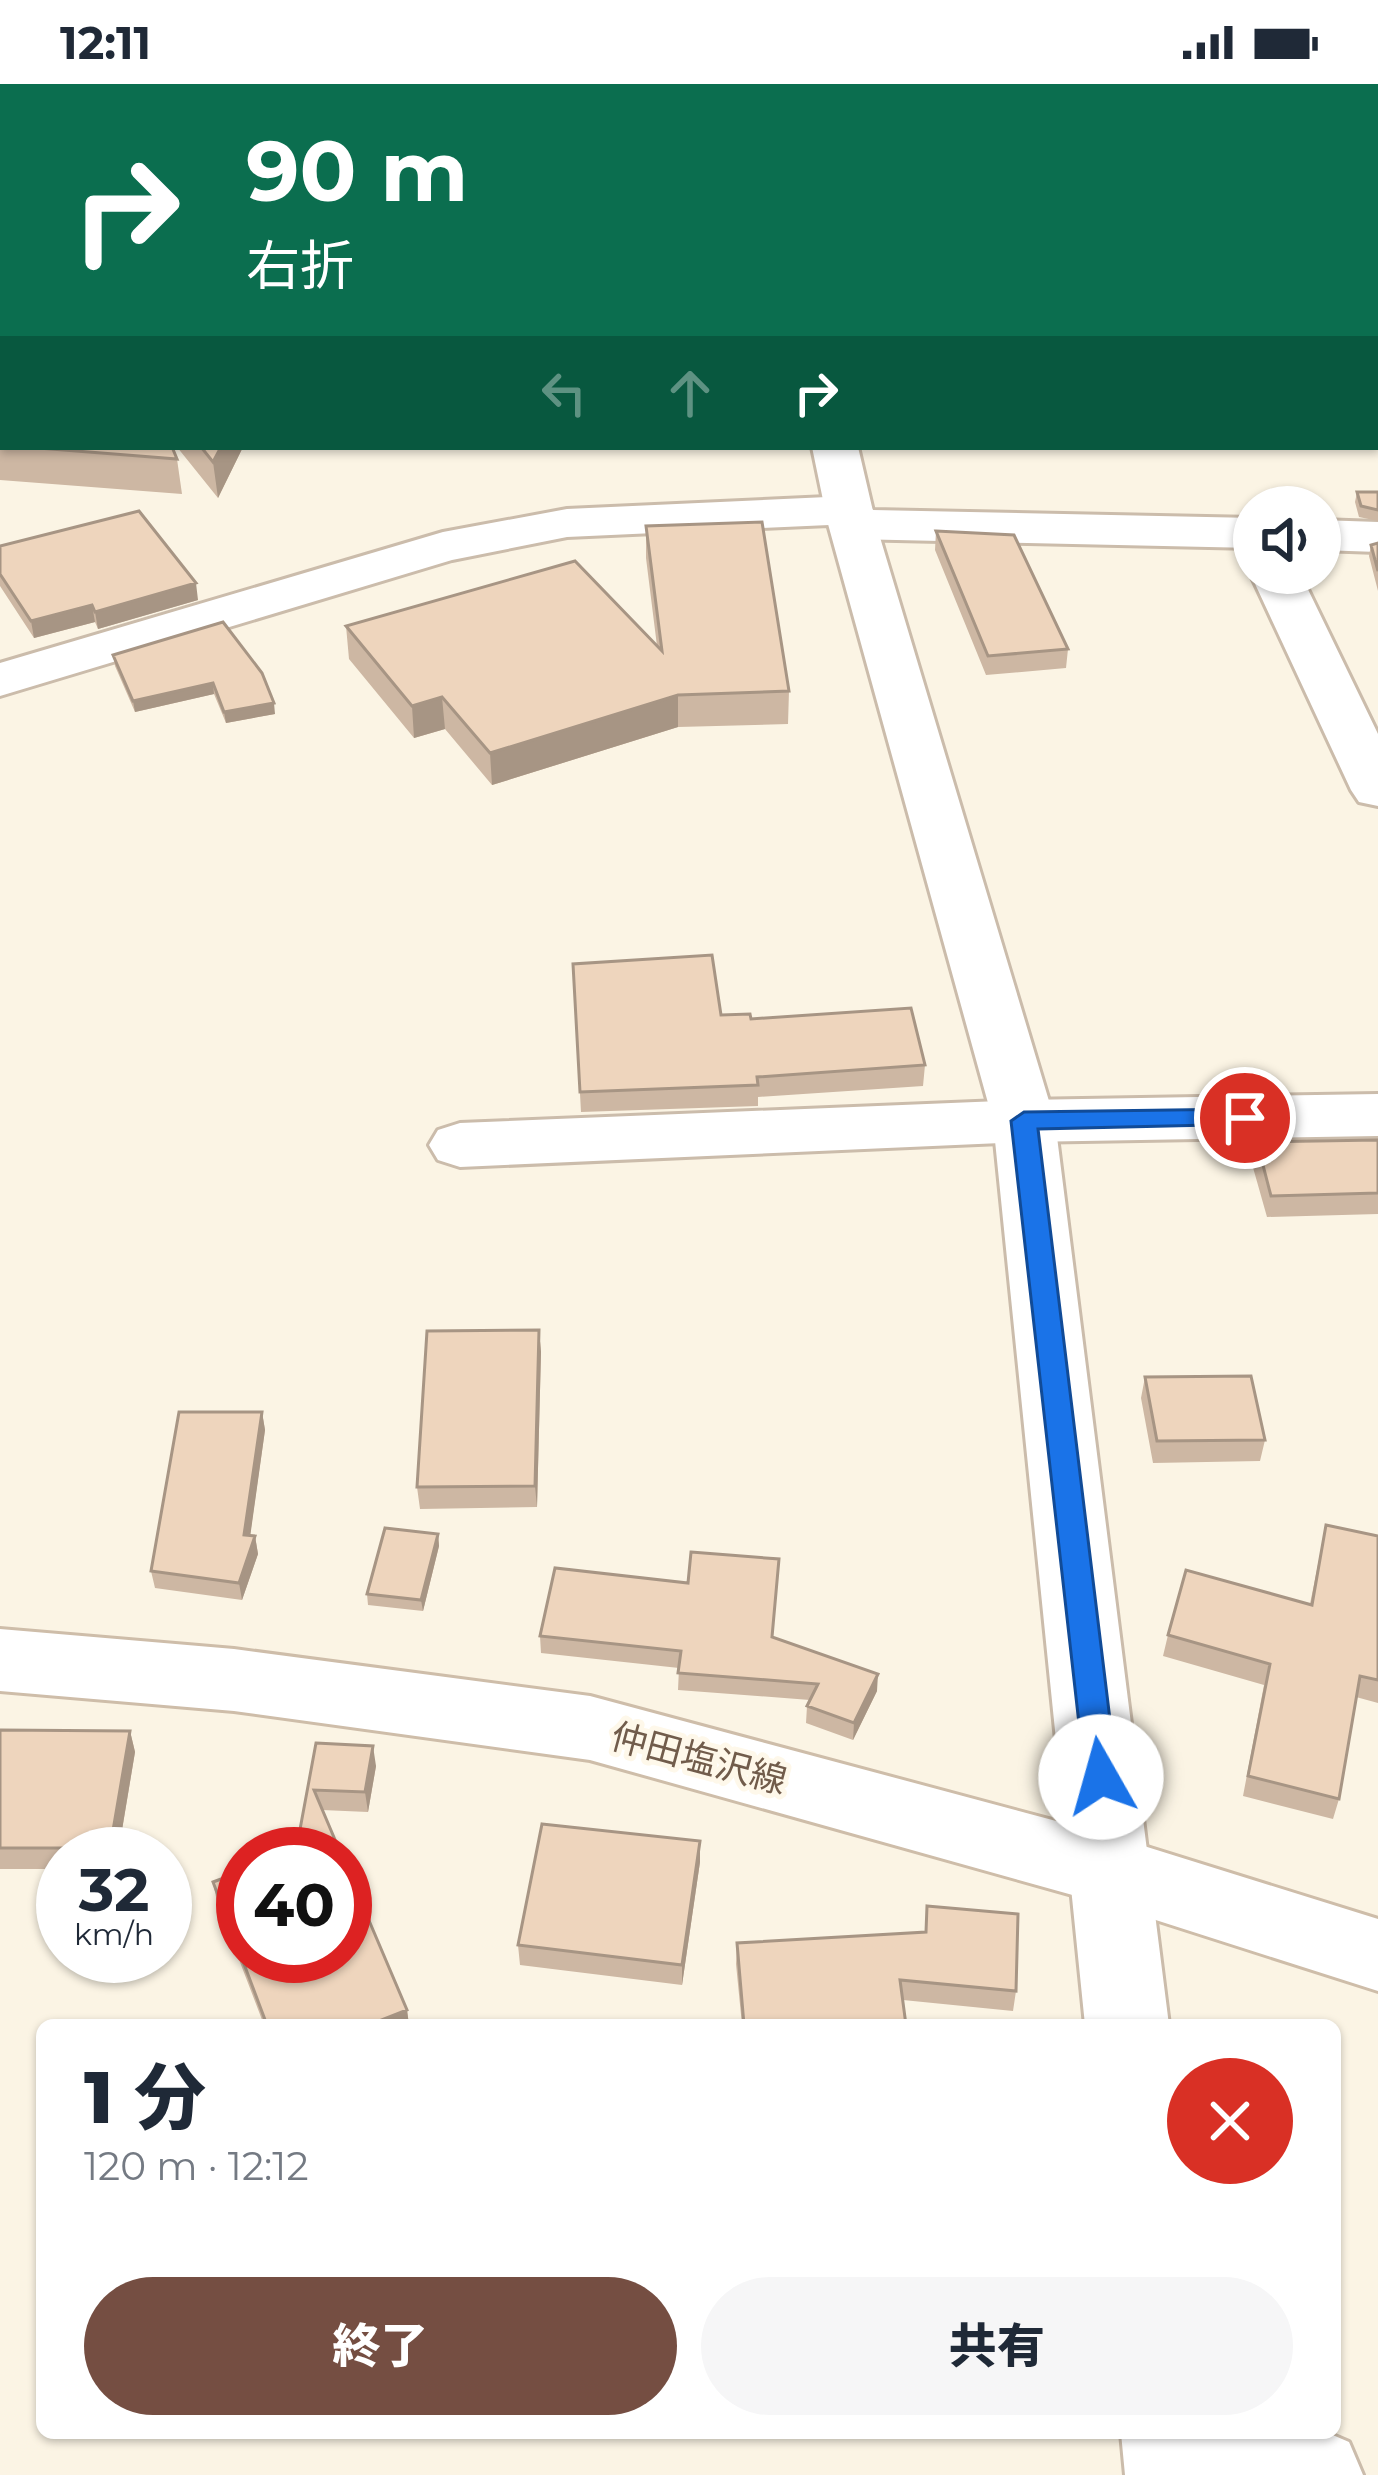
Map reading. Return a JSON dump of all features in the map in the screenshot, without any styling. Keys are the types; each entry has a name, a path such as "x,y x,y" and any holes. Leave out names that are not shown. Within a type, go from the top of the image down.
{"street":[{"path":"836,450 1024,1121 1126,2019"},
{"path":"0,680 464,543 567,523 851,517 1233,532"},
{"path":"1341,536 1378,537"},
{"path":"1285,594 1378,790"},
{"path":"460,1145 1024,1121 1378,1115"},
{"name":"仲田塩沢線","path":"0,1660 234,1680 590,1728 1112,1871 1378,1955"},
{"path":"1169,2439 1172,2475"},
{"path":"1220,2439 1316,2475"}],"building":[{"path":"64,450 173,450 177,459"},
{"path":"203,450 219,450 213,462"},
{"path":"1357,492 1378,492 1378,510 1361,506"},
{"path":"139,511 196,583 95,612 92,605 31,621 0,574 0,546"},
{"path":"762,522 789,691 678,695 490,753 442,697 412,706 346,626 575,561 662,651 646,526"},
{"path":"936,531 1014,535 1068,649 988,656"},
{"path":"1378,543 1378,571 1371,545"},
{"path":"223,622 262,673 274,703 224,712 213,683 133,701 113,655"},
{"path":"712,955 721,1015 750,1014 751,1019 911,1008 925,1065 757,1077 758,1085 580,1092 573,964"},
{"path":"1378,1140 1378,1193 1271,1196 1257,1142"},
{"path":"539,1330 535,1486 417,1487 427,1331"},
{"path":"1251,1376 1265,1440 1157,1441 1145,1377"},
{"path":"179,1412 262,1412 244,1535 255,1536 239,1583 151,1571"},
{"path":"1326,1525 1378,1536 1378,1680 1360,1676 1339,1799 1248,1776 1270,1664 1168,1635 1186,1570 1312,1605"},
{"path":"385,1528 438,1534 421,1600 367,1594"},
{"path":"691,1552 779,1559 772,1637 878,1674 854,1723 807,1706 818,1684 678,1673 681,1651 540,1636 555,1568 688,1583"},
{"path":"0,1730 130,1731 114,1827 36,1827 36,1848 0,1848"},
{"path":"316,1743 373,1746 365,1792 314,1790 330,1827 300,1827"},
{"path":"542,1824 700,1841 682,1965 518,1945"},
{"path":"927,1906 1018,1914 1016,1991 900,1980 905,2019 743,2019 737,1943 926,1932"},
{"path":"372,1928 407,2010 384,2019 265,2019 251,1983 372,1983"}],"route":[{"path":"1101,1777 1024,1121 1245,1118"}]}
